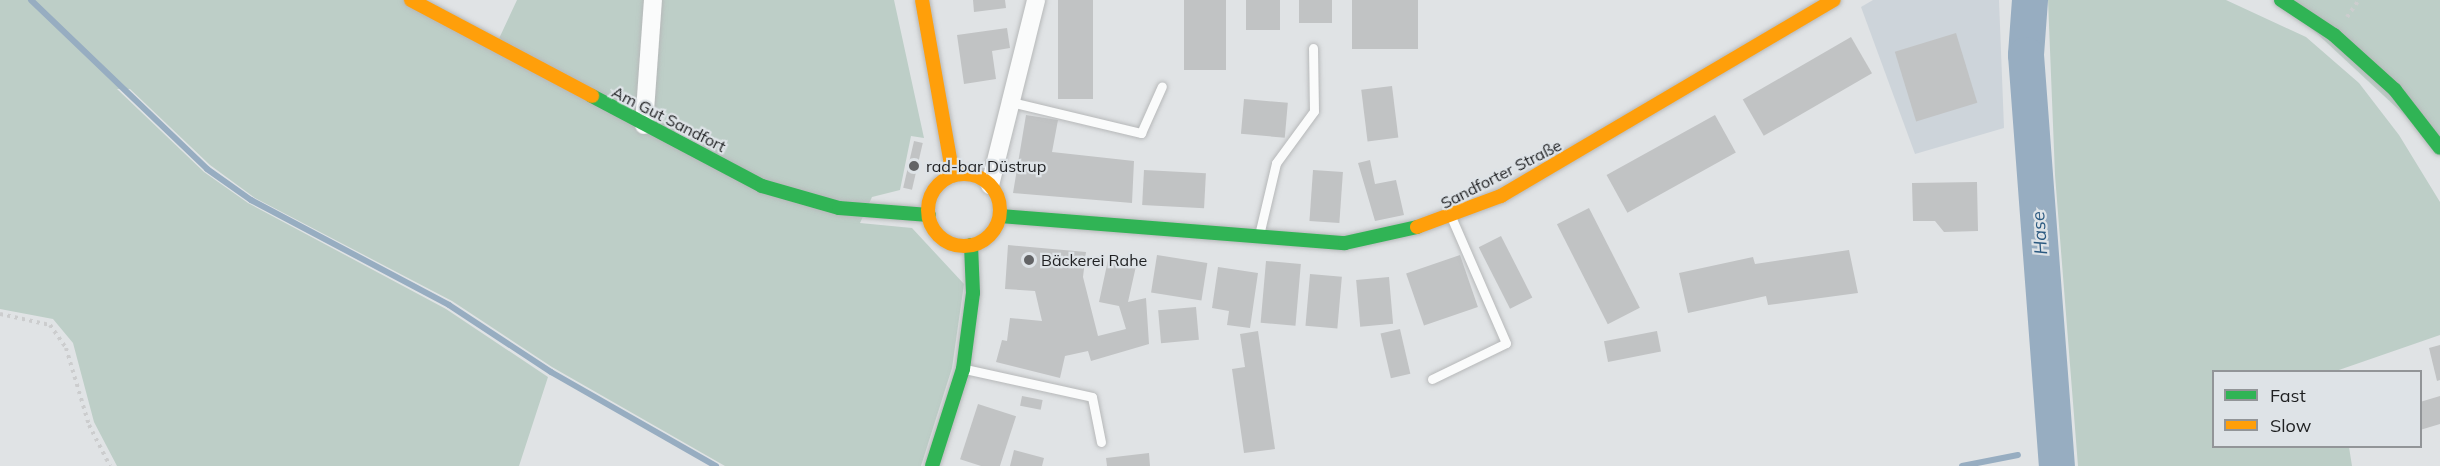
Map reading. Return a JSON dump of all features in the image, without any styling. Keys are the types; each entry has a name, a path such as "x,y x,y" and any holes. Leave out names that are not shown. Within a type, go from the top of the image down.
{"street":[{"name":"Am Gut Sandfort","path":"411,0 644,125 800,201 928,215"},
{"path":"644,125 653,0"},
{"path":"922,0 953,175"},
{"path":"990,185 973,175 953,175 937,186 928,215 948,242 970,245 990,235 1000,216 990,185 1036,0"},
{"name":"Sandforter Straße","path":"1000,216 1345,243 1452,219 1584,150 1834,0"},
{"path":"2281,0 2334,35 2395,90 2440,148"},
{"path":"932,466 963,369 974,293 970,245"}],"lane":[{"path":"1259,236 1276,163 1314,111 1313,48"},
{"path":"1011,102 1141,133 1162,86"},
{"path":"1432,379 1506,344 1452,219"},
{"path":"963,369 1092,397 1101,442"}],"path":[{"path":"0,314 50,325 66,348 90,424 110,466"}],"shaded area":[{"path":"0,0 412,0 496,45 517,0 894,0 924,138 911,136 900,190 872,197 860,223 912,228 964,284 952,368 921,466 725,466 552,367 452,301 255,198 210,165 130,89 117,89 204,172 248,203 446,309 548,377 519,466 117,466 94,422 73,343 53,319 0,309"},
{"path":"1873,0 1999,0 2004,128 1915,154 1861,7"},
{"path":"2048,0 2226,0 2306,37 2359,83 2399,135 2440,202 2440,335 2339,370 2212,370 2212,448 2349,448 2352,466 2078,466 2055,175"},
{"path":"2281,0 2440,0 2440,148"}],"building":[{"path":"973,0 1005,0 1006,8 974,12"},
{"path":"1058,0 1093,0 1093,99 1058,99"},
{"path":"1184,0 1226,0 1226,70 1184,70"},
{"path":"1246,0 1280,0 1280,30 1246,30"},
{"path":"1299,0 1332,0 1332,23 1299,23"},
{"path":"1352,0 1418,0 1418,49 1352,49"},
{"path":"1007,28 1010,48 992,51 996,79 964,84 957,35"},
{"path":"1956,33 1977,103 1916,122 1895,52"},
{"path":"1851,37 1872,73 1764,136 1743,100"},
{"path":"1392,86 1398,138 1368,141 1361,90"},
{"path":"1244,99 1288,103 1285,138 1241,134"},
{"path":"1026,115 1058,120 1052,152 1134,161 1132,203 1013,193"},
{"path":"1715,115 1736,153 1627,213 1607,175"},
{"name":"rad-bar Düstrup","path":"914,141 923,143 912,190 903,188"},
{"path":"1370,160 1375,184 1396,180 1404,215 1375,221 1358,163"},
{"path":"1144,170 1206,173 1204,208 1142,205"},
{"path":"1313,170 1343,172 1339,223 1309,221"},
{"path":"1977,182 1978,231 1944,232 1935,221 1913,221 1912,183"},
{"path":"1589,208 1640,308 1608,324 1557,224"},
{"path":"1501,236 1532,297 1510,309 1479,247"},
{"path":"1008,245 1086,252 1083,277 1098,336 1126,329 1119,306 1099,302 1108,260 1136,266 1128,302 1146,298 1149,344 1091,361 1088,351 1065,356 1060,378 996,362 1002,340 1007,341 1010,318 1042,321 1035,291 1005,289"},
{"path":"1849,250 1858,293 1768,305 1766,296 1688,313 1679,273 1753,257 1755,264"},
{"path":"1157,255 1207,263 1201,301 1151,293"},
{"path":"1460,255 1478,307 1424,326 1406,274"},
{"path":"1266,261 1301,264 1295,326 1261,323"},
{"path":"1218,267 1258,273 1250,328 1227,325 1229,311 1212,308"},
{"path":"1310,274 1342,277 1337,329 1305,326"},
{"path":"1389,277 1393,324 1360,327 1356,280"},
{"path":"1196,307 1199,340 1161,343 1158,310"},
{"path":"1400,329 1410,374 1391,378 1381,333"},
{"path":"1258,331 1275,449 1244,453 1232,369 1245,367 1240,334"},
{"path":"1657,331 1661,352 1608,362 1604,341"},
{"path":"2440,345 2440,380 2437,381 2429,348"},
{"path":"1022,396 1043,400 1041,410 1020,406"},
{"path":"2440,396 2440,424 2422,429 2422,401"},
{"path":"978,404 1016,416 1000,466 981,466 960,459"},
{"path":"1014,450 1044,458 1042,466 1010,466"},
{"path":"1149,453 1150,466 1107,466 1106,458"}],"waterway":[{"path":"31,0 207,169 251,200 449,305 551,372 716,466"},
{"name":"Hase","path":"2030,0 2026,55 2057,466"},
{"path":"2043,445 2055,439"},
{"path":"1962,466 2018,455"}],"traffic: fast":[{"path":"2281,0 2334,35 2395,90 2440,148"},
{"path":"592,96 762,186 839,208 929,215"},
{"path":"1000,216 1345,243 1417,227"},
{"path":"932,466 963,369 973,293 971,245"}],"traffic: slow":[{"path":"411,0 592,96"},
{"path":"922,0 953,175"},
{"path":"1417,227 1501,196 1834,0"},
{"path":"964,174 984,180 994,190 1000,210 994,230 984,240 964,246 944,240 934,230 928,210 934,190 944,180 964,174"}],"place":[{"name":"rad-bar Düstrup","path":"914,166"},
{"name":"Bäckerei Rahe","path":"1029,260"}]}
